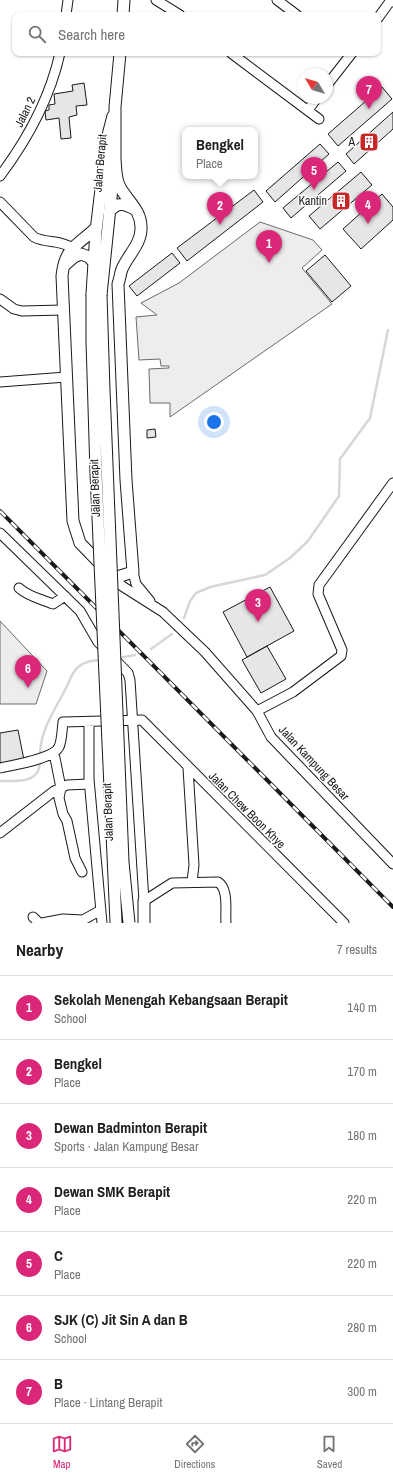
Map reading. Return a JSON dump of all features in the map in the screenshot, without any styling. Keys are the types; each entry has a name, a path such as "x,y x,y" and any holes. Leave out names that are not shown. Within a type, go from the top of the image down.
{"main road":[{"path":"123,12 124,0"},
{"name":"Jalan Berapit","path":"120,56 115,107 115,159 97,294 104,398 123,862 129,923"},
{"path":"115,107 107,136 96,228 94,263 97,294 92,341 116,923"},
{"path":"96,228 72,248 64,261 62,269 71,492 76,534 80,543 93,559 114,578 133,572 126,480 118,284 121,270 140,236 140,220 137,210 120,188 116,178 115,159"},
{"path":"109,212 117,204 124,204 137,210"},
{"path":"62,269 74,257 81,254 89,257 94,263"},
{"path":"144,900 144,923"}],"street":[{"path":"66,12 68,0"},
{"path":"156,0 175,12"},
{"path":"277,0 293,12"},
{"path":"381,14 392,1"},
{"name":"Jalan 2","path":"0,176 13,159 41,111 59,56"},
{"path":"235,56 319,119"},
{"path":"333,77 348,56"},
{"path":"308,110 312,104"},
{"path":"0,202 34,237 40,241 64,242 72,248"},
{"path":"0,299 14,309 22,311 63,310"},
{"path":"0,382 66,377"},
{"path":"257,711 293,692 341,656 342,650 318,594 320,586 393,483"},
{"path":"0,533 80,611 98,642 128,673 130,680 144,900 172,883 218,882 224,891 226,923"},
{"path":"133,572 136,584 155,606"},
{"path":"114,578 122,586 155,606"},
{"path":"19,588 38,599 44,599 53,604 65,596"},
{"name":"Jalan Kampung Besar","path":"155,606 205,652 257,711 271,737 393,864"},
{"path":"0,768 50,755 60,744 63,722 89,723 132,720"},
{"name":"Jalan Chew Boon Khye","path":"132,720 142,720 145,722 188,768 344,923"},
{"path":"89,723 89,784 102,923"},
{"path":"50,755 60,788 59,798 63,814 67,821 75,858 82,872"},
{"path":"188,768 194,865 192,882"},
{"path":"0,833 41,799 60,788 71,785 89,784"},
{"path":"42,923 63,919 83,920 101,910"}],"shaded area":[{"path":"260,222 313,240 322,250 302,268 332,304 170,417 170,403 150,403 149,369 169,368 169,366 161,366 160,359 139,360 136,317 157,315 141,303 179,283"},
{"path":"0,621 47,671 36,704 0,704"}],"building":[{"path":"84,83 87,105 76,106 77,115 69,117 71,138 61,139 59,118 46,120 45,111 49,110 49,105 55,104 54,94 73,91 72,85"},
{"path":"382,87 392,99 338,146 328,134"},
{"name":"A","path":"393,112 393,129 354,164 346,154"},
{"path":"320,144 329,154 275,202 266,191"},
{"path":"338,162 346,171 291,218 283,208"},
{"name":"Kantin","path":"361,172 372,185 320,229 309,216"},
{"path":"254,190 263,202 187,261 177,248"},
{"path":"382,194 393,207 393,220 361,249 343,229"},
{"path":"172,253 180,263 137,296 129,286"},
{"path":"325,255 351,286 332,302 306,271"},
{"path":"155,429 156,437 147,438 147,430"},
{"path":"270,587 294,631 247,657 223,612"},
{"path":"267,646 286,679 261,693 242,660"},
{"path":"18,730 24,760 0,764 0,733"}],"waterway":[{"path":"184,618 190,601 196,593 210,587 265,575 290,558 308,541 339,496 340,459 370,418 388,330"},
{"path":"151,649 172,634"},
{"path":"119,658 135,655"},
{"path":"40,755 45,729 74,672 78,667 86,662 102,660"},
{"path":"0,781 21,781 33,777 37,773 40,760"}],"railway":[{"path":"0,511 393,907"}],"place":[{"name":"B","path":"369,109"},
{"name":"A","path":"369,142"},
{"name":"C","path":"314,190"},
{"name":"Kantin","path":"341,201"},
{"name":"Dewan SMK Berapit","path":"368,224"},
{"name":"Bengkel","path":"220,225"},
{"name":"Sekolah Menengah Kebangsaan Berapit","path":"269,263"},
{"name":"Dewan Badminton Berapit","path":"258,622"},
{"name":"SJK (C) Jit Sin A dan B","path":"28,688"}]}
